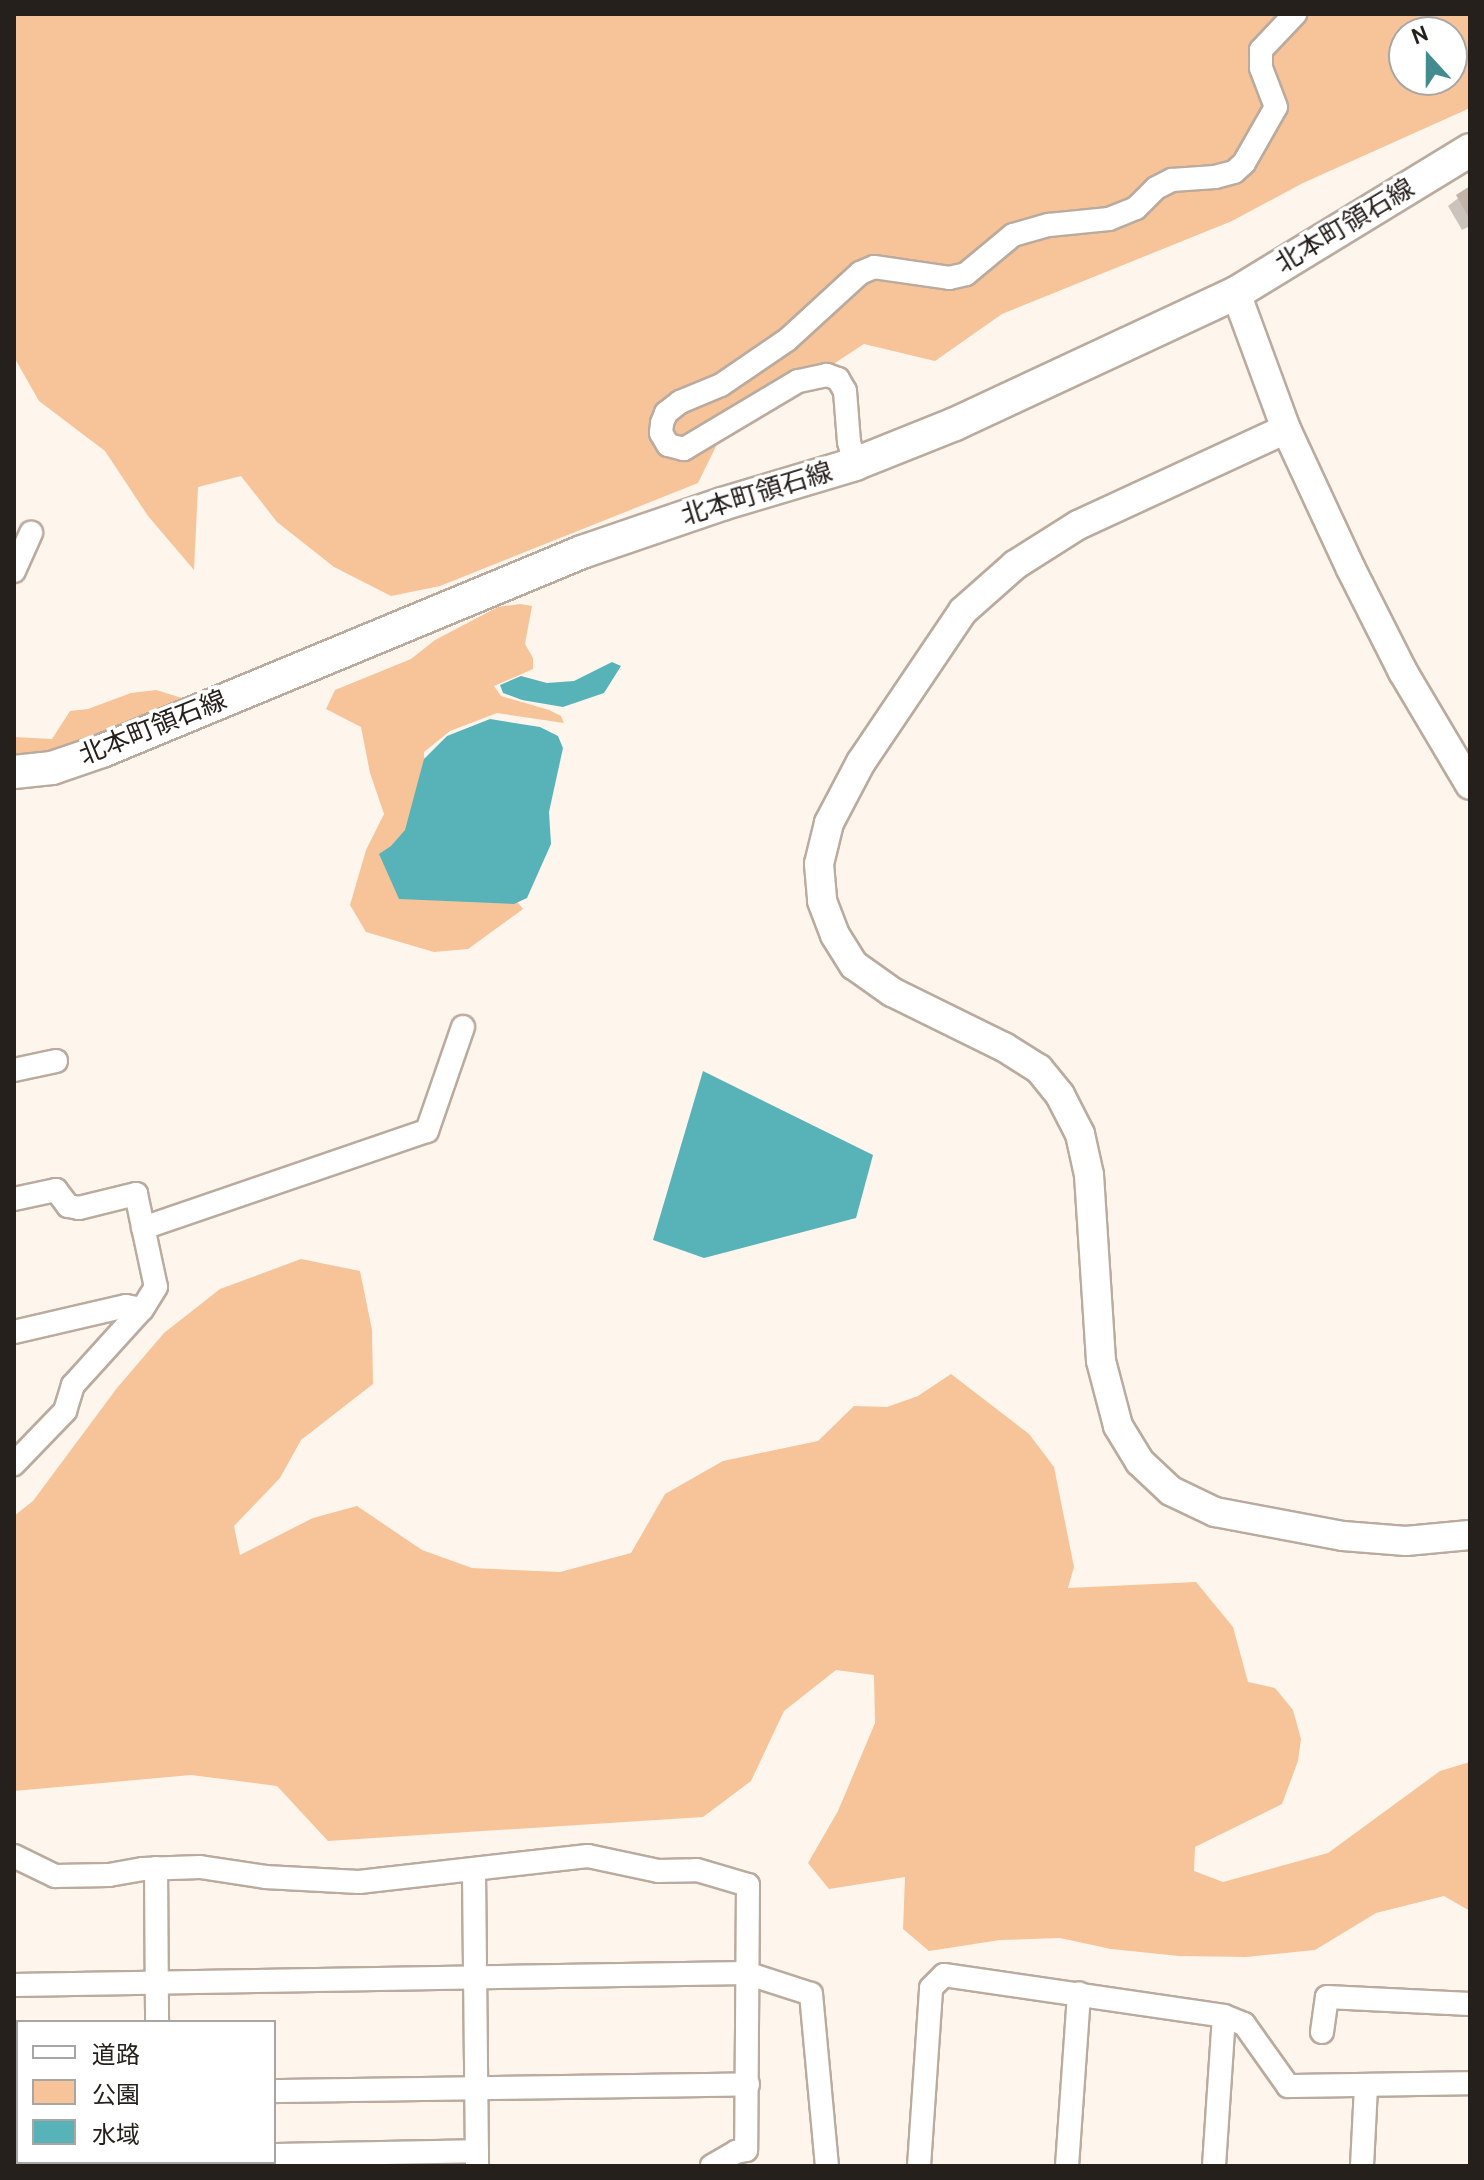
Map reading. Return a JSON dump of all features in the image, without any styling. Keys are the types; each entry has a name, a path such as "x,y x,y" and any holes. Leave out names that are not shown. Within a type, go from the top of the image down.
{"main road":[{"name":"北本町領石線","path":"14,772 52,768 102,751 582,552 722,504 855,464 1079,369 1236,293 1470,150"}],"street":[{"path":"855,464 849,442 845,391 838,379 827,375 798,381 684,449 668,445 661,433 662,423 666,413 680,402 721,385 787,340 860,273 874,267 949,278 966,274 1013,235 1040,227 1109,219 1136,208 1162,184 1234,172 1244,163 1276,107 1261,68 1261,50 1295,14"},
{"path":"1236,293 1286,429 1403,672 1470,785"},
{"path":"1286,429 1078,525 1015,565 963,611 861,762 829,823 819,864 822,901 835,935 854,965 892,992 1004,1047 1039,1069 1060,1095 1080,1134 1089,1175 1101,1361 1118,1426 1140,1462 1171,1491 1215,1512 1343,1536 1406,1541 1470,1535"},
{"path":"14,571 31,533"},
{"path":"143,1228 427,1131 463,1027"},
{"path":"14,1070 56,1061"},
{"path":"14,1199 56,1190 68,1206 79,1208 136,1194 156,1287 142,1309 73,1385 65,1411 14,1464"},
{"path":"14,1332 126,1306 142,1309"},
{"path":"14,1856 55,1876 200,1867 265,1877 359,1882 474,1872 588,1856 658,1871 697,1870 748,1885 746,2150 712,2166"},
{"path":"156,1868 157,2020"},
{"path":"276,2155 477,2158 474,1872"},
{"path":"14,1985 746,1973 811,1994 827,2166"},
{"path":"919,2166 931,1988 944,1975 1224,2016 1244,2024 1288,2086 1470,2083"},
{"path":"1067,2166 1079,1993"},
{"path":"1322,2032 1327,1997 1470,2004"},
{"path":"1214,2166 1224,2016"},
{"path":"276,2091 748,2084"},
{"path":"1362,2166 1366,2086"}],"green space":[{"path":"14,14 1470,14 1470,108 1303,183 1232,221 1002,314 935,361 864,344 720,438 698,483 440,586 391,596 334,567 277,522 241,476 198,487 194,570 148,516 105,451 39,401 14,357"},
{"path":"532,606 525,644 533,658 533,669 494,686 501,696 549,710 561,716 564,723 497,713 450,731 424,752 425,786 523,909 468,949 434,952 366,932 350,905 366,850 384,814 370,773 361,727 326,709 335,690 411,659 435,640 498,607"},
{"path":"156,690 182,698 177,706 56,751 14,761 14,737 52,739 70,711 88,709 131,693"},
{"path":"301,1259 360,1271 372,1330 373,1384 301,1440 280,1478 234,1526 240,1555 313,1518 357,1506 422,1550 472,1568 560,1572 631,1553 665,1494 723,1461 818,1441 854,1406 887,1407 918,1396 951,1374 1029,1434 1054,1467 1074,1567 1068,1588 1196,1582 1233,1627 1248,1682 1275,1688 1293,1710 1301,1739 1298,1761 1282,1804 1195,1847 1194,1871 1223,1882 1328,1853 1440,1771 1470,1762 1470,1911 1444,1896 1376,1913 1315,1950 1246,1957 1179,1956 1111,1949 1060,1938 1000,1940 929,1951 903,1929 905,1877 829,1889 808,1863 838,1811 875,1723 874,1675 836,1670 784,1711 751,1781 703,1817 328,1841 277,1786 191,1775 14,1791 14,1516 33,1501 117,1388 164,1333 220,1289"}],"water":[{"path":"612,662 621,666 604,693 563,707 522,700 503,693 500,685 521,676 547,683 574,681"},
{"path":"490,719 540,727 558,736 563,748 549,812 551,844 527,898 514,904 399,899 379,854 405,830 424,759 447,736"},
{"path":"703,1071 873,1155 856,1218 704,1258 653,1240"}],"building":[{"path":"1470,186 1470,220 1456,195"}]}
